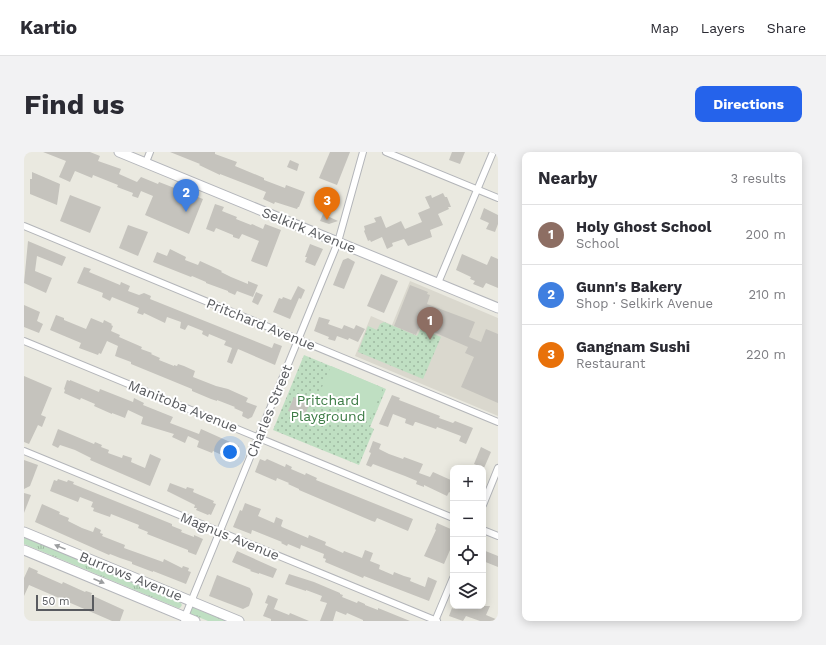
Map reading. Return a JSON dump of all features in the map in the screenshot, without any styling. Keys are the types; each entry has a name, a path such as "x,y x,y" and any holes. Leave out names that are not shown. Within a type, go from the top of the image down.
{"street":[{"name":"Selkirk Avenue","path":"119,152 498,308"},
{"path":"146,162 150,152"},
{"name":"Charles Street","path":"184,619 338,242 363,152"},
{"path":"386,152 498,198"},
{"path":"438,283 492,152"},
{"name":"Pritchard Avenue","path":"24,226 498,422"},
{"name":"Manitoba Avenue","path":"24,341 450,517"},
{"name":"Magnus Avenue","path":"24,451 436,621"},
{"path":"485,501 498,468"},
{"path":"486,531 498,536"},
{"name":"Burrows Avenue","path":"24,532 239,621"},
{"name":"Burrows Avenue","path":"24,550 184,619 195,621"},
{"path":"436,621 450,586"}],"shaded area":[{"path":"410,281 498,318 498,416 355,356 371,316 392,325"}],"green space":[{"path":"384,322 417,336 421,329 441,337 423,379 358,352 368,326 377,330 380,324"},
{"name":"Pritchard Playground","path":"304,355 386,389 370,427 374,429 359,465 273,430"},
{"path":"331,366 383,388 369,421 317,399"},
{"path":"24,537 180,602 182,605 178,608 24,544"},
{"path":"192,608 226,621 208,621 191,614 190,612"}],"building":[{"path":"43,152 90,152 100,156 98,161 121,169 119,174 137,182 141,177 158,184 159,182 203,199 189,234 145,215 153,196 141,191 138,198 132,196 133,193 117,187 118,185 93,175 92,178 75,171 70,182 59,177 66,161"},
{"path":"170,152 215,152 215,154 237,162 235,166 264,178 264,180 285,188 286,185 305,192 297,209 275,202 274,204 263,199 266,192 220,175 199,165 200,164"},
{"path":"330,152 350,152 337,185 319,178"},
{"path":"452,152 465,152 460,164 449,160"},
{"path":"290,160 299,164 297,171 287,167"},
{"path":"32,172 60,184 57,205 30,194 30,179 32,179"},
{"path":"443,193 445,197 447,197 451,207 448,207 449,209 438,214 443,225 430,230 432,237 408,246 404,239 392,243 393,246 387,249 382,237 371,242 370,240 368,241 364,231 364,226 376,222 374,218 381,216 386,228 401,221 405,229 422,222 418,213 430,208 425,197 431,195 432,198"},
{"path":"70,195 101,207 90,233 60,221"},
{"path":"215,204 224,207 222,211 251,225 252,224 263,229 265,224 281,230 267,267 251,261 259,241 242,234 239,239 216,228 214,232 206,229"},
{"path":"484,208 498,215 498,224 495,232 486,229 489,223 480,219"},
{"path":"323,214 338,221 329,224 320,221"},
{"path":"128,225 148,232 138,256 119,248"},
{"path":"28,241 66,257 62,266 37,256 35,271 52,278 46,293 24,283"},
{"path":"310,244 323,249 315,266 305,262 307,257 305,257"},
{"path":"170,249 186,257 185,260 198,265 200,261 222,271 221,272 231,277 248,284 248,281 258,285 253,297 237,291 235,295 192,276 191,277 153,262 157,252 167,256"},
{"path":"462,254 487,265 491,256 498,259 498,288 486,283 483,288 473,284 475,281 470,279 471,277 456,270"},
{"path":"348,258 355,262 344,289 333,285 343,260"},
{"path":"84,267 91,269 89,272 120,285 121,282 130,286 128,291 139,295 144,293 151,296 150,299 272,348 274,343 282,346 275,365 238,349 232,364 227,362 232,348 224,345 226,341 209,334 208,337 202,334 203,331 188,325 185,330 180,328 181,322 167,317 165,323 144,313 143,315 137,313 139,308 112,297 110,301 102,297 103,293 77,283"},
{"path":"381,274 398,281 384,313 367,306"},
{"path":"410,285 428,292 427,294 430,295 427,304 475,322 469,337 481,342 486,329 498,334 498,403 461,387 474,357 465,353 468,347 422,327 421,329 419,328 416,335 394,326"},
{"path":"298,286 305,290 301,299 299,298 290,319 273,312 279,298 282,299 283,297 291,300"},
{"path":"256,292 263,295 258,305 252,302"},
{"path":"24,305 40,312 37,321 43,324 39,333 24,327"},
{"path":"56,315 86,329 91,318 103,323 104,320 112,324 111,325 113,326 111,331 120,335 119,337 142,347 141,349 152,353 151,354 160,358 159,360 174,366 177,366 178,364 184,366 195,371 193,377 228,389 248,398 246,402 257,406 252,417 248,419 242,416 243,412 234,408 235,407 192,391 192,389 115,356 118,346 107,341 101,354 99,353 98,355 79,348 81,343 50,330"},
{"path":"319,317 330,320 328,324 342,329 344,325 354,329 356,325 365,329 358,342 349,338 348,340 337,336 335,341 328,339 329,337 314,331"},
{"path":"24,376 52,388 41,415 46,417 42,427 38,425 29,444 24,442"},
{"path":"67,380 99,392 100,389 133,402 134,398 144,403 143,405 173,417 170,423 199,434 201,429 239,446 232,461 223,458 224,456 213,451 212,453 197,447 199,441 188,436 185,443 172,437 174,434 141,424 143,417 128,410 125,418 94,406 95,404 81,398 80,400 64,393"},
{"path":"392,395 400,398 399,400 440,416 439,418 453,423 455,421 473,428 466,444 459,441 461,436 437,427 436,429 416,422 413,426 405,423 406,419 393,414 388,427 379,424"},
{"path":"294,397 310,403 304,417 288,411"},
{"path":"58,429 94,444 95,442 102,445 101,447 109,450 108,453 122,458 123,455 132,458 131,462 145,468 150,454 161,459 150,486 90,460 91,458 75,450 60,445 58,448 52,445"},
{"path":"373,441 381,444 379,449 389,454 403,459 404,457 423,464 419,473 430,477 433,472 450,480 450,492 447,496 424,485 424,487 416,484 417,481 405,476 373,464 371,467 366,465 371,453 369,452"},
{"path":"481,447 491,452 485,465 474,464"},
{"path":"260,459 265,461 267,459 285,467 286,464 292,467 291,469 317,478 316,480 413,519 408,531 377,518 375,522 372,521 299,490 288,484 289,483 277,478 276,481 255,472"},
{"path":"24,460 38,465 30,486 24,489"},
{"path":"58,479 67,482 68,480 74,482 73,484 172,524 172,526 182,530 181,532 203,539 196,555 188,552 188,550 147,534 148,532 138,528 139,525 111,514 110,517 93,511 94,508 91,507 93,502 80,497 78,502 50,491 54,480 57,481"},
{"path":"170,483 186,489 187,487 194,489 193,492 214,501 213,503 216,504 211,515 196,510 197,508 194,508 195,505 167,491"},
{"path":"24,493 31,495 24,513"},
{"path":"245,503 261,509 258,516 274,523 276,517 283,520 282,527 308,538 309,535 326,542 325,545 343,553 344,551 362,558 365,550 373,553 370,561 380,565 379,569 393,575 394,572 411,578 410,581 425,587 428,577 437,581 429,601 364,576 363,578 325,562 326,559 323,558 324,554 301,545 300,549 288,544 287,546 281,543 282,542 252,530 251,534 233,527 240,510 242,511"},
{"path":"42,504 60,512 59,514 69,518 68,521 82,528 93,532 95,527 101,530 100,533 103,534 102,536 125,545 124,548 163,562 164,559 182,568 183,566 189,568 188,571 191,572 186,584 132,564 132,562 110,554 109,555 35,522"},
{"path":"437,523 450,529 450,550 444,564 424,556 436,530"},
{"path":"237,551 277,569 273,578 250,571 251,570 232,562"},
{"path":"486,551 498,556 498,567 486,562"},
{"path":"29,567 38,571 37,573 62,584 63,582 85,592 92,593 91,595 124,610 120,621 112,621 29,585 24,596 24,578"},
{"path":"289,574 314,582 340,593 343,595 342,597 357,603 358,601 378,610 378,608 410,621 363,621 347,613 346,615 336,611 333,621 320,621 327,603 320,601 322,596 285,584"},
{"path":"217,575 250,588 253,594 249,606 243,609 209,596"},
{"path":"268,595 278,599 274,609 289,615 290,613 309,621 271,621 271,619 263,616 268,604 265,603"},
{"path":"486,606 490,606 486,615 498,621 480,621 466,616 463,621 449,616 452,609 486,609"}],"place":[{"name":"Gunn's Bakery","path":"186,212"},
{"name":"Gangnam Sushi","path":"327,220"},
{"name":"Holy Ghost School","path":"430,340"}]}
